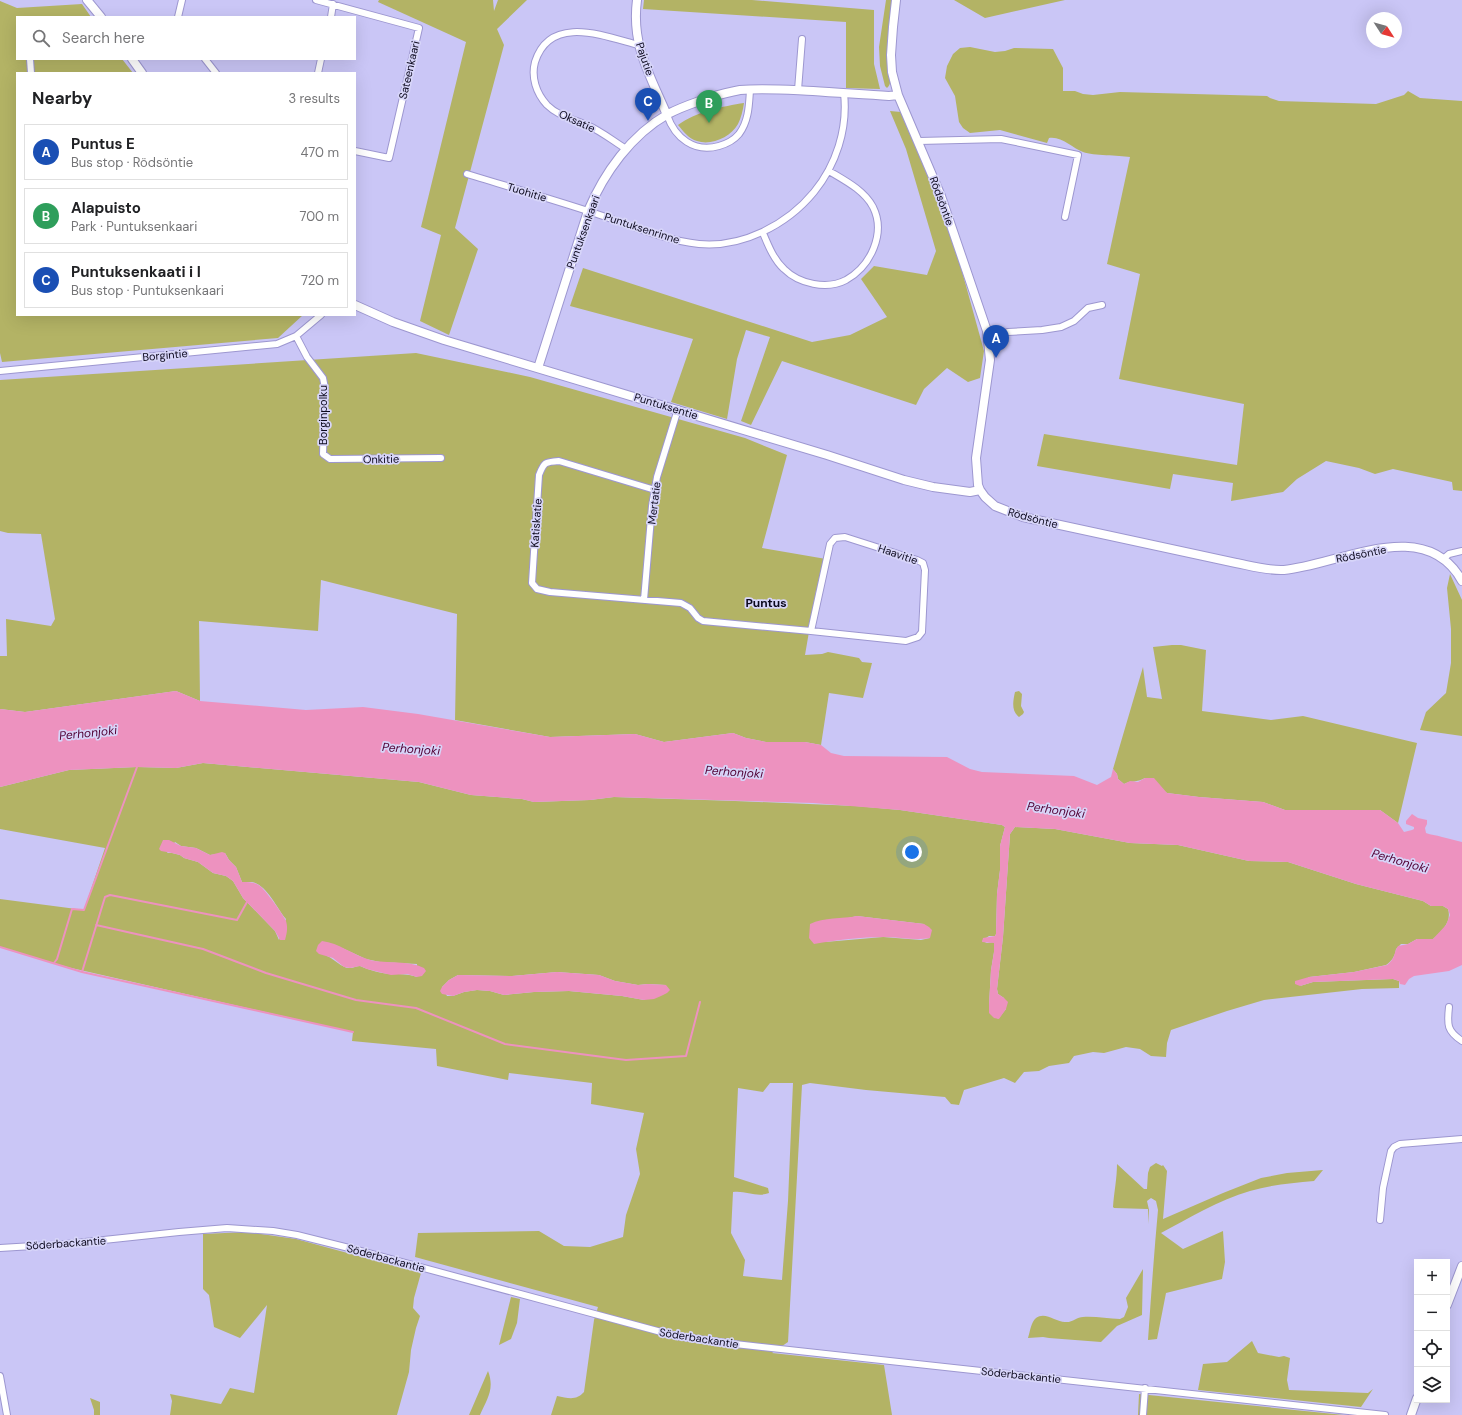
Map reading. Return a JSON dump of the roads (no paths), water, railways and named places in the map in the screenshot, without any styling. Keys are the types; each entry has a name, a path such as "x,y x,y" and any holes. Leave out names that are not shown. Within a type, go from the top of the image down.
{"street":[{"path":"87,0 100,16"},
{"path":"178,16 182,0"},
{"name":"Sateenkaari","path":"316,0 419,28 389,158 356,151"},
{"name":"Pajutie","path":"637,0 636,18 638,44 667,115"},
{"name":"Rödsöntie","path":"896,0 891,55 892,72 898,95 941,196 987,331 990,360 976,458 976,472 980,490 989,502 1022,517 1236,564 1270,569 1284,570 1300,567 1364,551 1403,547 1425,550 1443,559 1458,573 1462,581"},
{"path":"330,16 334,4"},
{"name":"Oksatie","path":"626,149 600,131 554,111 540,96 536,87 534,68 540,52 560,34 581,31 638,44"},
{"path":"798,90 802,39"},
{"path":"30,60 31,72"},
{"path":"133,60 141,72"},
{"path":"206,60 215,72"},
{"path":"318,72 321,60"},
{"name":"Puntuksenkaari","path":"538,368 588,211 604,180 626,149 640,135 667,115 695,102 721,94 772,88 889,96 898,95"},
{"path":"667,115 676,132 694,145 707,148 725,144 734,139 743,127 748,110 750,90"},
{"name":"Puntuksenrinne","path":"588,211 667,238 700,244 715,244 763,233 802,204 821,183 829,171 840,141 844,124 844,93"},
{"path":"919,142 1001,139 1078,155 1064,218"},
{"path":"763,233 776,260 786,271 797,278 809,283 821,285 832,284 845,280 856,274 874,250 878,228 876,217 873,207 866,198 847,182 829,171"},
{"name":"Tuohitie","path":"467,174 588,211"},
{"name":"Puntuksentie","path":"356,305 393,322 416,330 827,455 904,480 933,487 970,492 980,490"},
{"path":"988,340 1008,332 1042,330 1061,327 1074,321 1088,308 1102,305"},
{"name":"Borgintie","path":"0,371 277,344 296,336 320,316"},
{"name":"Borginpolku","path":"296,336 307,357 323,378 325,388 323,454"},
{"name":"Mertatie","path":"644,600 657,477 678,410"},
{"name":"Onkitie","path":"323,454 330,459 441,458"},
{"name":"Katiskatie","path":"644,600 550,592 537,589 532,583 539,475 542,466 548,462 559,461 655,490"},
{"name":"Haavitie","path":"644,600 681,603 690,608 698,618 703,621 906,641 918,637 922,632 925,570 923,563 845,537 835,538 830,544 811,631"},
{"path":"1443,559 1449,554 1462,551"},
{"path":"1449,1007 1449,1029 1454,1036 1462,1041"},
{"path":"1380,1220 1383,1188 1391,1151 1394,1147 1400,1144 1462,1139"},
{"name":"Söderbackantie","path":"0,1248 66,1244 226,1228 273,1231 297,1235 357,1250 676,1336 735,1344 1385,1415"},
{"path":"1450,1296 1462,1266"},
{"path":"0,1376 7,1415"},
{"path":"1142,1415 1145,1388"},
{"path":"1411,1415 1415,1403"}],"water":[{"name":"Perhonjoki","path":"176,691 200,701 306,710 363,707 418,714 550,737 635,734 664,742 733,733 746,738 766,742 805,742 821,745 831,753 844,756 947,757 970,769 982,772 1074,776 1097,785 1111,777 1113,769 1117,774 1118,779 1124,784 1130,781 1138,782 1145,778 1154,778 1167,793 1263,802 1285,810 1380,810 1398,823 1404,832 1414,829 1414,827 1406,824 1406,821 1412,814 1418,818 1427,820 1425,828 1426,833 1462,842 1462,965 1449,971 1414,976 1409,979 1405,985 1400,984 1399,981 1393,979 1313,982 1300,986 1295,984 1295,981 1309,977 1354,972 1387,965 1393,958 1398,946 1408,944 1417,939 1433,939 1446,925 1450,915 1448,909 1443,906 1431,906 1423,901 1356,884 1288,862 1249,861 1178,845 1130,843 1055,829 1015,827 1010,834 1003,937 997,989 998,994 1008,1002 1006,1009 999,1019 994,1018 989,1013 994,943 982,942 983,938 995,936 996,934 1000,846 1005,827 1002,825 900,810 813,803 614,797 590,800 534,802 522,799 471,795 419,782 203,763 176,768 137,767 69,770 0,787 0,709 25,712"},
{"path":"163,840 169,840 181,846 196,848 210,855 222,852 225,853 236,867 242,882 254,883 260,886 285,918 287,930 285,940 280,940 275,931 243,898 233,881 226,876 213,873 198,862 184,858 180,855 161,851 159,849"},
{"path":"857,916 924,924 932,930 930,938 924,939 884,937 840,940 814,944 809,938 810,924 827,919"},
{"path":"322,941 334,944 370,960 412,964 424,968 426,971 422,976 417,977 407,974 391,975 360,966 350,968 344,967 333,958 319,954 316,951 318,945"},
{"path":"557,972 599,975 615,981 638,985 666,985 670,990 654,999 644,1000 622,996 569,991 504,995 490,991 477,990 464,992 453,996 442,994 440,991 449,980 458,975 512,976"}],"waterway":[{"path":"54,963 57,959 72,909 84,910 137,767"},
{"path":"82,972 105,897 110,895 237,920 247,902"},
{"path":"96,925 203,949 266,973 356,1000 416,1008 505,1044 626,1060 686,1056 700,1002"},
{"path":"0,947 82,972 353,1032"}],"place":[{"name":"Puntuksenkaati i I","path":"648,121"},
{"name":"Alapuisto","path":"709,123"},
{"name":"Puntus E","path":"996,358"}],"district":[{"name":"Puntus","path":"766,603"}]}
